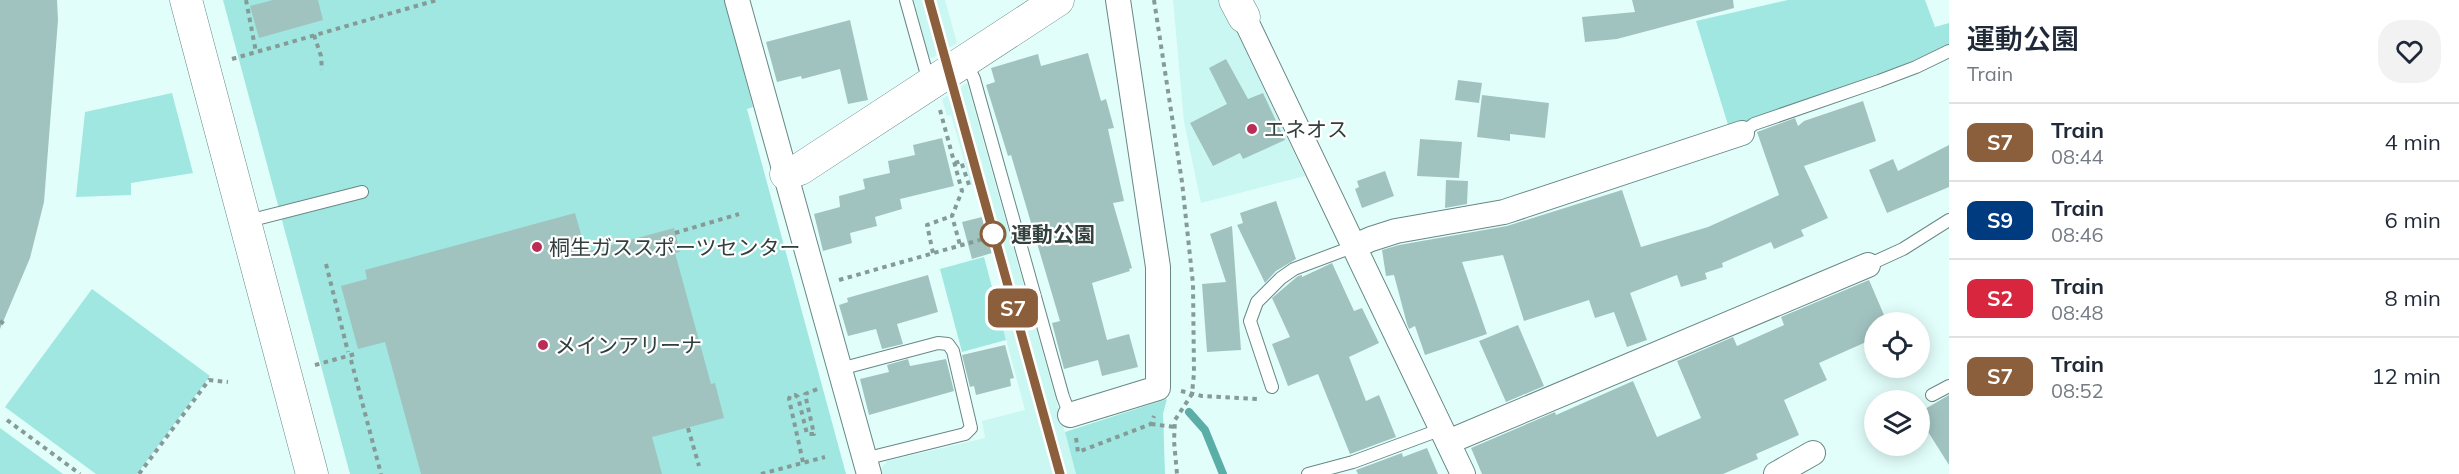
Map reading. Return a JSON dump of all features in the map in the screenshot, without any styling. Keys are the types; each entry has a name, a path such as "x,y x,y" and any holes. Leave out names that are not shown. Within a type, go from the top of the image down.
{"street":[{"path":"186,0 312,474"},
{"path":"737,0 786,174 833,378 867,466"},
{"path":"786,174 800,169 934,92 966,61 1058,0"},
{"path":"1070,415 1158,388 1158,267 1118,0"},
{"path":"1240,8 1356,246 1463,474"},
{"path":"1356,246 1396,231 1504,212 1742,133"},
{"path":"1445,435 1868,265"},
{"path":"1776,474 1813,453"}],"lane":[{"path":"906,0 934,92"},
{"path":"1742,133 1754,124 1898,74 1949,51"},
{"path":"966,61 974,79 1070,415"},
{"path":"244,222 363,192"},
{"path":"1868,265 1904,249 1949,220"},
{"path":"1272,387 1250,321 1257,302 1281,278 1294,269 1356,246"},
{"path":"833,378 938,343 948,344 953,351 971,428 964,434 867,466"},
{"path":"1932,395 1949,386"},
{"path":"1308,474 1445,435"}],"path":[{"path":"246,0 256,52"},
{"path":"232,59 437,0"},
{"path":"1154,0 1190,240 1194,373 1192,394 1175,420 1177,474"},
{"path":"314,35 321,56 322,70"},
{"path":"934,92 962,191 952,216 960,245"},
{"path":"955,163 961,161 970,188"},
{"path":"675,232 739,214"},
{"path":"933,253 927,225 952,216"},
{"path":"834,282 983,239"},
{"path":"326,264 348,352"},
{"path":"0,321 7,326"},
{"path":"315,365 356,354"},
{"path":"351,360 381,474"},
{"path":"803,462 790,396 798,397 807,434 814,434 805,394 833,378"},
{"path":"139,474 209,380 228,382"},
{"path":"1192,394 1268,400 1272,387"},
{"path":"7,420 80,474"},
{"path":"1151,424 1175,427"},
{"path":"688,428 699,466"},
{"path":"761,474 825,457"}],"shaded area":[{"name":"桐生ガススポーツセンター","path":"223,0 725,0 753,107 747,109 846,474 350,474"},
{"path":"913,0 945,0 957,43 932,58 929,56"},
{"path":"1173,0 1218,0 1221,3 1305,176 1201,203 1184,122"},
{"path":"1788,0 1925,0 1935,27 1949,23 1949,45 1877,76 1729,128 1696,21"},
{"path":"967,83 1076,474 880,474 879,471 887,461 985,438 982,421 1025,410 1003,328 1012,325 973,185 971,185 951,115 947,116 942,99"},
{"path":"172,93 193,173 131,183 131,195 76,197 85,112"},
{"path":"984,257 1006,340 962,352 940,269"},
{"path":"92,289 210,376 137,474 96,474 5,407"},
{"path":"1167,399 1163,414 1165,474 1076,474 1065,432"},
{"path":"0,428 63,474 0,474"}],"building":[{"path":"0,0 57,0 58,20 44,202 30,258 0,329"},
{"path":"273,0 318,0 323,20 259,38 250,6"},
{"path":"1632,0 1733,0 1734,8 1617,39 1585,42 1582,17 1635,12"},
{"path":"850,20 868,100 848,104 840,69 802,79 801,76 777,82 766,42"},
{"path":"1088,53 1101,101 1106,99 1114,128 1108,129 1124,201 1113,203 1132,268 1129,269 1130,271 1092,283 1107,340 1129,334 1138,367 1102,376 1098,360 1064,369 1052,323 1060,321 1011,155 1008,156 986,85 995,82 991,68 1038,54 1041,66"},
{"path":"1226,59 1248,99 1263,93 1285,140 1243,159 1240,153 1213,166 1190,123 1227,104 1209,68"},
{"path":"1458,80 1482,83 1479,103 1455,100"},
{"path":"1482,95 1549,103 1545,138 1510,134 1510,141 1477,137"},
{"path":"1863,101 1876,141 1804,166 1828,218 1801,230 1804,236 1774,249 1771,242 1722,263 1723,267 1705,273 1707,279 1681,287 1677,275 1630,293 1647,340 1627,347 1614,312 1595,318 1589,300 1524,321 1503,255 1462,262 1487,334 1425,355 1415,326 1409,329 1407,324 1394,275 1386,276 1382,250 1507,226 1622,190 1641,247 1708,227 1779,195 1757,132 1795,118 1798,126 1804,121"},
{"path":"942,138 954,186 900,199 902,209 875,217 877,226 850,233 852,243 823,251 814,214 840,207 839,196 865,189 863,179 890,173 888,161 915,155 913,145"},
{"path":"1420,139 1462,142 1459,178 1417,176"},
{"path":"1949,145 1949,187 1887,213 1869,170 1893,159 1898,171"},
{"path":"1385,171 1394,196 1362,208 1355,189 1359,187 1357,181"},
{"path":"1446,180 1468,181 1467,204 1445,208"},
{"path":"1276,201 1296,259 1276,271 1265,283 1237,225 1243,223 1240,213"},
{"name":"メインアリーナ","path":"575,213 586,252 674,228 680,252 675,253 711,384 715,383 724,418 652,437 662,474 421,474 385,342 358,349 341,286 367,279 365,270"},
{"path":"982,217 992,253 972,259 962,222"},
{"path":"1232,226 1241,350 1207,352 1202,284 1226,282 1210,234"},
{"path":"1332,263 1354,311 1362,308 1379,343 1349,357 1366,401 1379,395 1396,437 1350,454 1318,374 1288,386 1272,344 1290,337 1272,298 1298,276 1302,275 1302,277"},
{"path":"928,275 938,312 897,324 903,344 882,349 876,329 848,336 839,305 848,302 847,298"},
{"path":"1869,280 1883,312 1864,312 1864,343 1819,363 1827,380 1784,400 1799,435 1756,454 1758,459 1723,474 1482,474 1471,448 1555,412 1556,415 1633,381 1657,437 1701,418 1677,361 1733,337 1737,346 1784,325 1781,317"},
{"path":"1518,325 1544,386 1506,402 1479,341"},
{"path":"1005,345 1014,378 1010,379 1011,386 976,395 974,386 970,387 962,355"},
{"path":"908,359 910,366 946,359 954,391 869,415 860,379 889,372 887,365"},
{"path":"1949,395 1949,465 1930,435 1930,406"},
{"path":"1427,448 1438,474 1358,474 1356,470 1402,453 1403,457"}],"waterway":[{"path":"1189,412 1205,430 1223,474"}],"railway":[{"path":"929,0 1060,474"}],"train":[{"name":"S7","path":"929,0 1060,474"}],"place":[{"name":"エネオス","path":"1252,129"},
{"name":"運動公園","path":"993,234"},
{"name":"桐生ガススポーツセンター","path":"537,247"},
{"name":"メインアリーナ","path":"543,345"}]}
